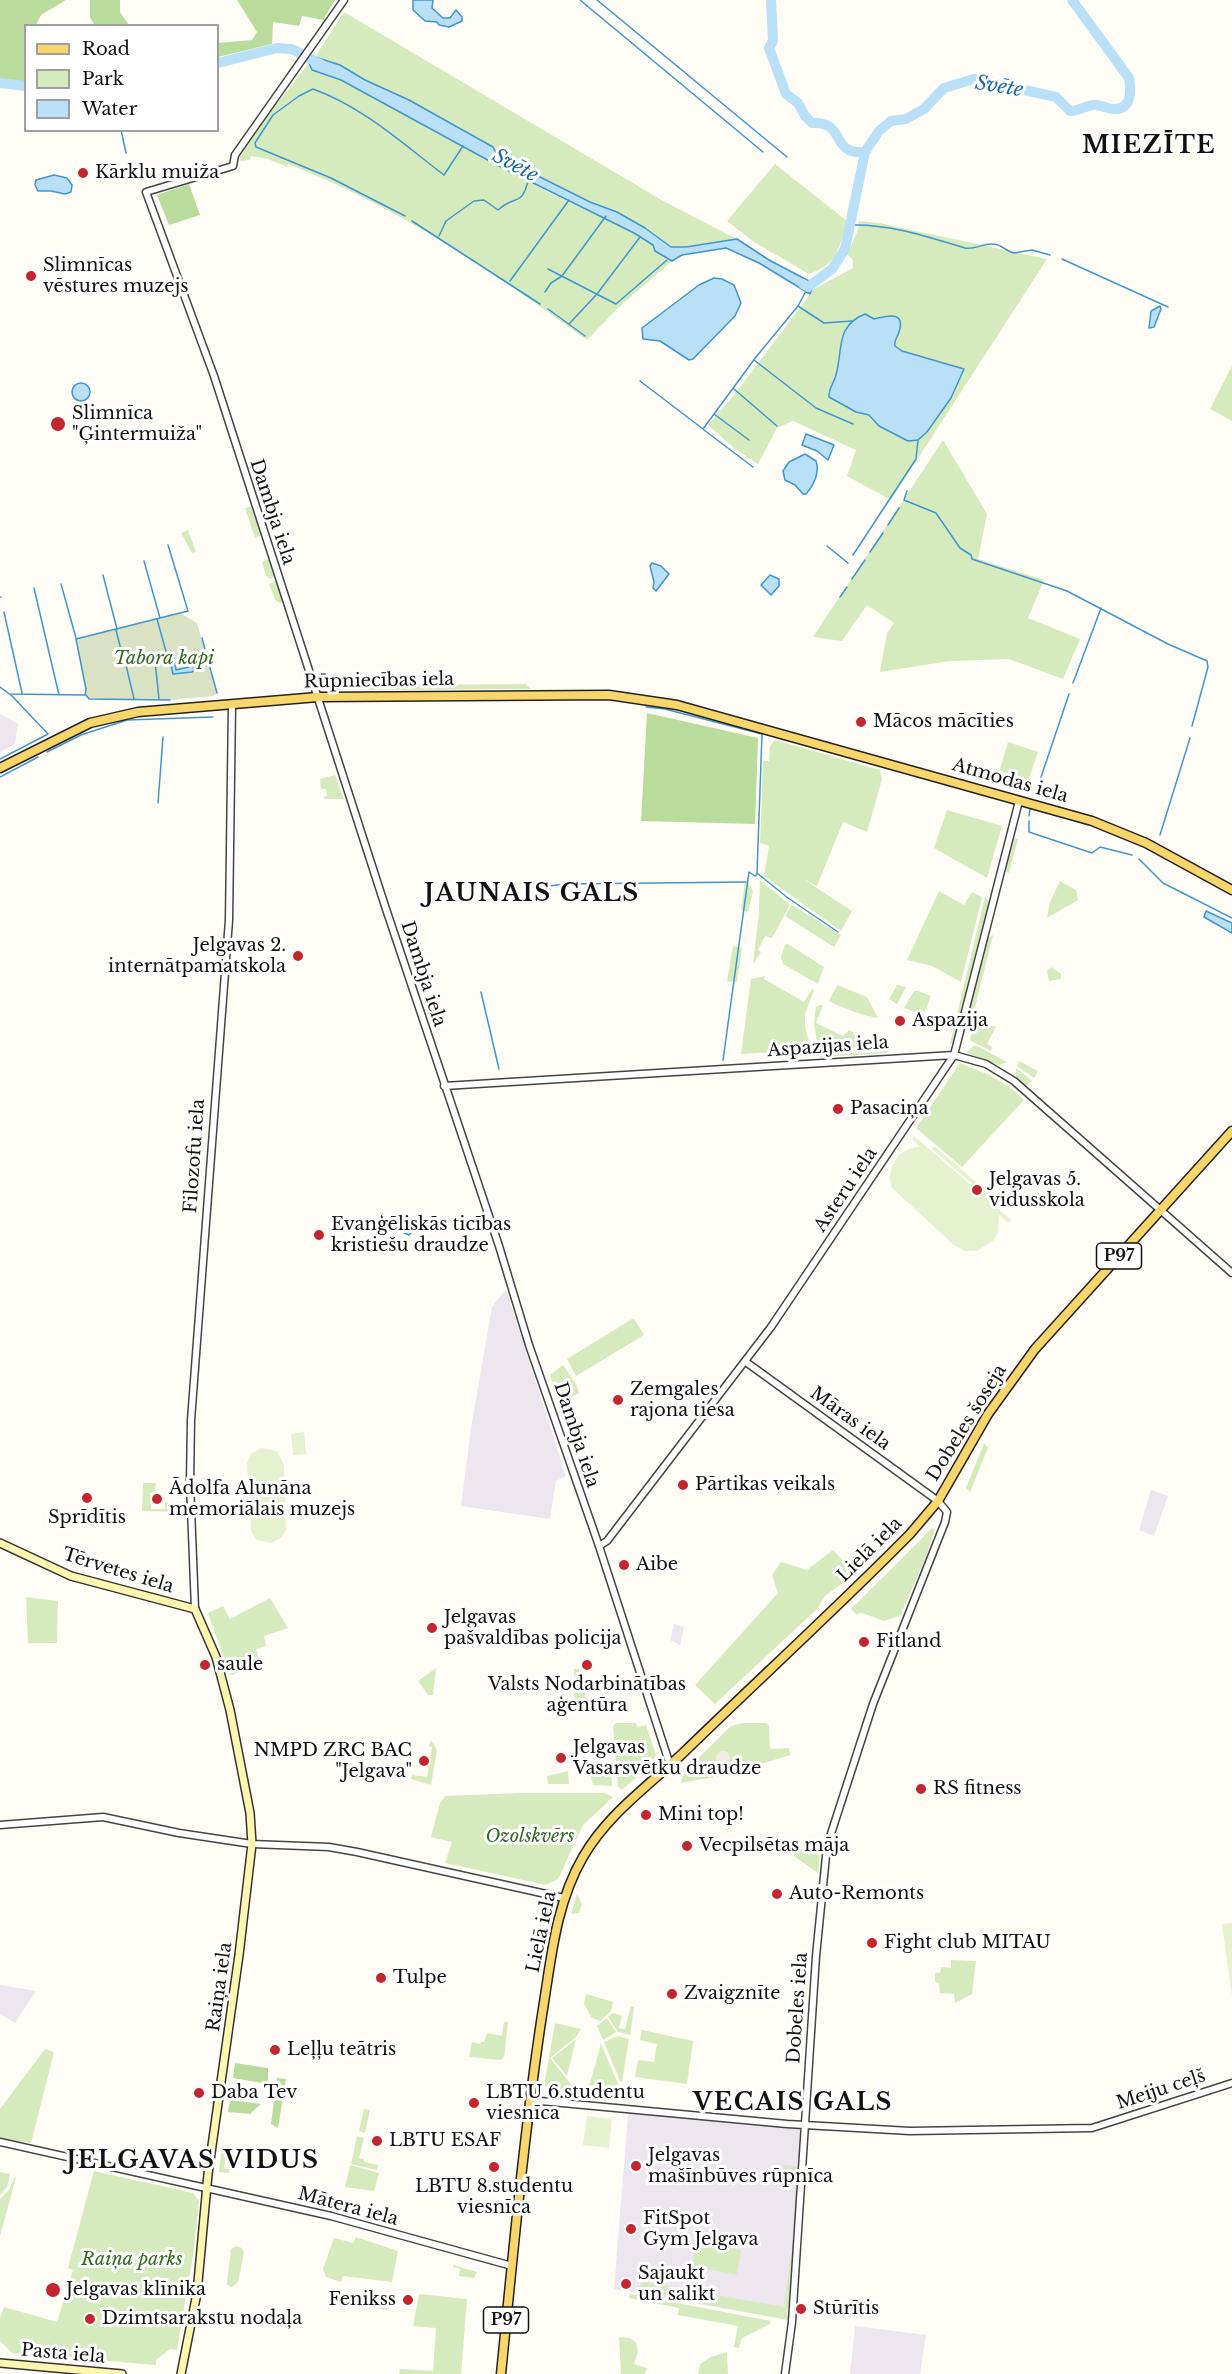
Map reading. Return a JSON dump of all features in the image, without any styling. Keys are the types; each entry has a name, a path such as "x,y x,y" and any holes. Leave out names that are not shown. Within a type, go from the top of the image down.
{"main road":[{"name":"Rūpniecības iela","path":"0,768 71,731 108,717 138,712 318,697 609,695 677,705 768,730"},
{"name":"Atmodas iela","path":"768,730 1092,821 1146,843 1232,890"},
{"name":"Dobeles šoseja","path":"938,1501 988,1414 1046,1336 1232,1131"},
{"name":"Lielā iela","path":"501,2374 530,2100 556,1928 564,1898 582,1858 602,1829 622,1808 670,1765 893,1551 938,1501"},
{"name":"Tērvetes iela","path":"0,1543 71,1576 195,1610"},
{"name":"Raiņa iela","path":"181,2374 197,2293 207,2187 252,1844 250,1813 230,1710 216,1658 195,1610"},
{"name":"Pasta iela","path":"0,2363 122,2374"}],"street":[{"name":"Dambja iela","path":"345,0 235,155 233,166 146,192 214,376 444,1086 499,1245 529,1345 599,1546 670,1765"},
{"name":"Filozofu iela","path":"195,1610 190,1483 191,1420 229,920 232,705"},
{"name":"Asteru iela","path":"599,1546 608,1540 746,1362 864,1192 954,1054 1019,801"},
{"name":"Aspazijas iela","path":"444,1086 954,1054 986,1064 1014,1081 1232,1273"},
{"name":"Māras iela","path":"746,1362 938,1501"},
{"name":"Dobeles šoseja","path":"855,1757 873,1704 945,1522 947,1512 938,1501"},
{"name":"Dobeles iela","path":"785,2374 792,2322 824,1862 830,1832 855,1757"},
{"path":"0,1826 103,1816 179,1833 252,1844 350,1850 564,1898"},
{"name":"Meiju ceļš","path":"530,2100 805,2125 938,2131 1092,2128 1232,2083"},
{"name":"Mātera iela","path":"0,2142 331,2216 512,2266"}],"shaded area":[{"path":"0,714 18,724 15,744 0,752"},
{"path":"506,1289 566,1476 556,1481 550,1519 461,1506 471,1428 492,1307"},
{"path":"1151,1490 1168,1496 1154,1536 1139,1530"},
{"path":"674,1624 684,1627 680,1645 670,1640"},
{"path":"723,1751 728,1753 730,1758 728,1763 723,1765 718,1763 716,1758 718,1753"},
{"path":"0,1985 36,1991 15,2023 0,2014"},
{"path":"630,2112 800,2127 788,2320 614,2289"},
{"path":"855,2326 926,2335 920,2374 850,2374"}],"green space":[{"path":"0,0 66,0 41,15 36,24 24,24 24,83 0,81"},
{"path":"90,0 120,0 120,12 128,24 94,24 90,18"},
{"path":"237,0 335,0 323,20 302,16 299,26 273,22 272,44 219,57 219,43 252,40 257,32"},
{"path":"344,12 665,202 737,239 686,247 671,247 645,228 617,212 590,202 498,156 483,141 409,100 365,80 340,65 315,57"},
{"path":"309,63 312,70 341,80 546,191 634,233 653,245 667,260 672,261 618,308 587,340 480,266 406,220 288,164 287,167 268,159 251,156 250,160 241,161 238,157 249,139"},
{"path":"775,164 847,221 839,247 832,260 809,274 754,242 727,221"},
{"path":"189,184 200,215 169,225 157,195"},
{"path":"859,221 879,223 1047,259 891,500 847,476 856,450 793,421 777,428 758,464 734,448 708,425 738,390 814,289 853,268 853,260 847,254 858,230","holes":["879,317 899,331 894,342 895,346 902,351 964,369 879,426 869,415 856,412 828,393 836,374 841,340 847,327"]},
{"path":"1232,366 1232,421 1210,409"},
{"path":"943,440 987,514 978,559 1044,580 1028,618 1080,639 1063,679 1009,659 950,661 880,672 887,633 894,623 867,605 842,641 813,637"},
{"path":"251,507 262,535 255,538 245,508"},
{"path":"188,530 196,552 192,553 181,533"},
{"path":"269,559 275,576 271,579 266,576 262,562"},
{"path":"276,581 284,602 280,603 275,600 269,584"},
{"name":"Tabora kapi","path":"180,613 197,623 217,693 213,696 170,700 89,699 85,695 86,689 76,639"},
{"path":"526,684 531,689 327,690 319,686"},
{"path":"647,713 758,738 755,824 641,821"},
{"path":"775,740 880,770 882,779 867,832 843,822 817,886 803,879 852,911 841,931 764,876 769,846 760,843 763,761 769,761 770,746"},
{"path":"1008,742 1038,752 1028,782 999,773"},
{"path":"335,775 344,799 325,799 323,797 327,796 326,789 321,789 320,779"},
{"path":"947,810 1002,826 987,878 934,848"},
{"path":"1014,838 1018,839 1009,873 1006,872 1007,857"},
{"path":"760,880 790,905 772,938 765,936 758,950 761,952 753,963 759,913"},
{"path":"1060,881 1076,890 1078,900 1047,918 1050,902"},
{"path":"745,882 753,891 748,912 741,910"},
{"path":"939,891 964,905 972,892 982,897 961,982 932,966 907,960"},
{"path":"985,897 991,903 955,1042 950,1044"},
{"path":"792,905 841,935 834,947 785,916"},
{"path":"993,935 973,1015 969,1010 987,939"},
{"path":"788,944 824,967 818,984 783,964 781,957 785,945"},
{"path":"733,946 742,948 737,982 727,981"},
{"path":"1051,967 1061,974 1061,979 1049,981 1047,971"},
{"path":"765,976 764,979 804,1002 812,989 814,990 805,1014 805,1026 811,1050 741,1054 751,979"},
{"path":"837,985 867,997 878,1018 829,1001"},
{"path":"897,985 906,987 897,1004 889,999"},
{"path":"914,991 931,996 925,1011 920,1014 904,1008"},
{"path":"823,1005 816,1023 843,1036 849,1030 867,1042 869,1040 875,1043 872,1050 819,1052 814,1024 816,1007"},
{"path":"975,1020 996,1027 987,1044 992,1047 991,1051 971,1041"},
{"path":"973,1046 1007,1062 999,1065 967,1053"},
{"path":"888,1051 887,1053 821,1057 818,1055"},
{"path":"1019,1061 1038,1071 1034,1078 1017,1066"},
{"path":"960,1063 1002,1082 1024,1100 962,1167 916,1128"},
{"path":"1016,1068 1032,1081 1026,1086 1016,1077"},
{"path":"914,1136 1011,1220 1008,1223 999,1215 998,1233 993,1241 977,1251 965,1251 954,1245 892,1188 890,1174 895,1160 905,1151 920,1147 912,1139"},
{"path":"934,1146 1002,1204 999,1207 932,1149"},
{"path":"632,1319 644,1335 576,1376 567,1359"},
{"path":"563,1365 576,1384 579,1393 559,1404 550,1375"},
{"path":"304,1432 306,1454 293,1455 291,1434"},
{"path":"984,1443 988,1448 970,1492 966,1488"},
{"path":"261,1448 277,1451 284,1465 286,1530 281,1538 271,1543 257,1540 251,1531 247,1463 251,1454"},
{"path":"143,1483 156,1483 155,1492 150,1493 151,1509 165,1509 165,1502 171,1504 185,1502 185,1512 142,1511"},
{"path":"932,1528 935,1529 926,1557 900,1616 884,1621 862,1613 856,1614 851,1609"},
{"path":"833,1550 847,1565 845,1581 825,1596 817,1609 715,1704 695,1685 778,1593 772,1575 781,1562 807,1570"},
{"path":"26,1597 58,1601 57,1643 28,1643"},
{"path":"270,1598 288,1628 264,1636 266,1646 256,1649 261,1667 230,1675 208,1613 223,1606 230,1619"},
{"path":"436,1668 433,1695 428,1695 418,1681"},
{"path":"574,1669 579,1669 582,1692 585,1693 586,1711 575,1711"},
{"path":"616,1723 636,1723 637,1727 646,1725 656,1755 650,1765 622,1790 618,1787 613,1726"},
{"path":"743,1723 769,1725 770,1749 789,1748 790,1755 726,1775 681,1783 683,1773 731,1726"},
{"path":"431,1740 437,1750 431,1785 411,1779 412,1775 427,1777"},
{"path":"599,1763 611,1763 612,1786 593,1785 590,1773"},
{"path":"568,1771 569,1784 548,1784 547,1776"},
{"name":"Ozolskvērs","path":"605,1793 613,1797 583,1825 558,1879 546,1885 445,1863 452,1842 431,1837 440,1803 445,1796"},
{"path":"792,1847 820,1850 818,1873 794,1856"},
{"path":"577,1894 582,1904 579,1913 571,1914"},
{"path":"1232,1923 1232,1997 1222,1924"},
{"path":"951,1960 976,1961 972,1994 955,2003 954,1994 940,1993 939,1983 935,1982 935,1973 940,1973 941,1967 951,1968"},
{"path":"586,1994 613,2002 611,2011 600,2021 592,2018 584,2004"},
{"path":"631,2006 634,2007 630,2035 618,2032 608,2017 613,2013 622,2016 619,2028 625,2029"},
{"path":"607,2018 616,2032 603,2040 597,2026"},
{"path":"504,2022 508,2022 504,2057 501,2060 469,2057 472,2042 480,2044 484,2042 487,2033 502,2036"},
{"path":"555,2023 581,2029 576,2037 550,2058 574,2088 573,2091 544,2086"},
{"path":"642,2030 693,2041 687,2084 635,2077 638,2060 654,2062 657,2044 640,2040"},
{"path":"618,2036 629,2039 622,2082 604,2042"},
{"path":"576,2039 567,2076 552,2058"},
{"path":"601,2044 621,2091 619,2097 582,2092 582,2089 590,2083"},
{"path":"45,2049 54,2052 31,2143 0,2139 0,2109"},
{"path":"235,2063 268,2068 268,2084 233,2078"},
{"path":"277,2078 286,2079 278,2128 271,2124"},
{"path":"230,2100 261,2104 250,2114 228,2112"},
{"path":"364,2109 370,2110 365,2133 359,2131"},
{"path":"587,2116 612,2119 609,2148 583,2145"},
{"path":"357,2136 364,2138 359,2158 364,2159 364,2162 378,2165 377,2170 351,2164"},
{"path":"222,2146 227,2146 224,2168 230,2169 229,2173 219,2172"},
{"path":"350,2165 379,2173 374,2191 345,2187"},
{"path":"784,2165 799,2167 790,2303 786,2310 788,2320 634,2291 644,2282 784,2307 792,2248 796,2176 784,2175"},
{"name":"Raiņa parks","path":"94,2171 193,2193 199,2201 194,2249 177,2350 170,2349 156,2360 156,2365 12,2353 0,2341 0,2318 4,2307 57,2322 73,2270 68,2268"},
{"path":"0,2172 10,2174 7,2187 0,2195"},
{"path":"16,2177 0,2236 0,2199 9,2190"},
{"path":"356,2237 398,2251 392,2282 343,2276 341,2282 326,2277 323,2269 334,2238 353,2243"},
{"path":"696,2243 741,2250 737,2275 692,2266"},
{"path":"236,2246 242,2248 244,2253 238,2282 232,2287 227,2285 227,2282 231,2249"},
{"path":"453,2265 477,2272 474,2278 459,2276 460,2269"},
{"path":"349,2292 365,2293 365,2307 347,2304 345,2299"},
{"path":"367,2293 389,2296 387,2310 367,2307"},
{"path":"419,2294 467,2299 461,2374 399,2374 400,2369 433,2371 436,2328 413,2326"},
{"path":"630,2294 771,2321 770,2324 742,2338 739,2348 734,2347 738,2326 678,2315 679,2308 629,2298"},
{"path":"619,2337 630,2338 636,2342 638,2351 634,2364 647,2368 645,2374 621,2374"},
{"path":"727,2352 728,2374 698,2374 700,2364 711,2357"}],"water":[{"path":"413,0 433,0 432,8 443,18 450,18 456,10 462,17 462,21 449,27 439,25 437,22 425,21 413,10"},
{"path":"315,57 340,65 365,80 409,100 493,147 498,156 590,202 617,212 645,228 671,247 686,247 737,239 769,260 814,284 810,294 759,263 726,248 682,255 672,261 655,251 653,245 634,233 495,164 341,80 312,70 309,63"},
{"path":"54,175 67,178 72,185 71,192 65,194 38,191 35,185 36,180"},
{"path":"714,278 734,285 741,303 735,316 693,359 689,360 660,341 643,339 642,328 699,285"},
{"path":"1160,306 1154,327 1149,328 1151,311"},
{"path":"865,314 874,319 894,316 900,320 895,346 902,351 964,369 951,398 927,432 918,440 908,441 879,426 869,415 856,412 829,397 829,391 836,375 844,332 855,319"},
{"path":"81,383 87,386 90,392 87,398 81,401 75,398 72,392 75,386"},
{"path":"806,434 834,445 828,460 817,451 802,445"},
{"path":"805,454 816,461 817,470 812,487 806,494 803,494 795,485 785,480 783,471 789,462"},
{"path":"652,563 661,566 669,574 656,591 653,588 654,582 650,566"},
{"path":"770,575 779,579 779,586 771,595 761,585"},
{"path":"190,654 194,670 173,674 169,656 174,657 176,670 189,667 188,659 182,655"},
{"path":"1206,911 1232,923 1232,933 1204,917"},
{"path":"408,1224 414,1229 409,1235 397,1230 399,1226"}],"waterway":[{"path":"580,0 763,152"},
{"path":"597,0 787,157"},
{"name":"Svēte","path":"771,0 773,41 769,48 786,94 798,103 812,123 830,127 842,144 854,152 865,152 879,131 891,121 906,119 924,109 944,88 974,79 1056,97 1070,111 1093,105 1113,109 1121,108 1128,102 1129,78 1072,0"},
{"name":"Svēte","path":"219,63 277,48 292,49 322,65"},
{"name":"Svēte","path":"0,83 24,86"},
{"path":"405,216 331,178 256,147 255,143 273,115 313,89 365,116 444,175 463,146"},
{"path":"121,132 126,153"},
{"path":"803,284 808,287 832,269 845,249 865,152"},
{"path":"439,236 446,221 474,201 484,200 498,210 518,199 523,194 529,178"},
{"path":"510,281 569,200"},
{"path":"545,292 551,283 562,276 606,216"},
{"path":"412,221 540,304"},
{"path":"851,225 895,229 965,248 993,244 1014,253 1032,250 1050,255"},
{"path":"569,324 597,294 640,237"},
{"path":"1062,259 1168,307"},
{"path":"548,269 616,304 667,260"},
{"path":"640,381 703,429 756,357 798,306 806,291"},
{"path":"798,306 824,323 852,321"},
{"path":"548,309 585,336"},
{"path":"754,360 816,408 853,424"},
{"path":"734,389 777,426"},
{"path":"714,414 749,440"},
{"path":"704,430 753,467"},
{"path":"853,555 916,459 918,440"},
{"path":"907,491 904,500 936,513 960,548 971,555 972,559 1067,591 1168,644 1207,661 1208,667 1192,726"},
{"path":"888,525 899,508"},
{"path":"870,552 883,533"},
{"path":"9,694 85,695 86,689 76,639 188,611 168,545"},
{"path":"827,546 848,563"},
{"path":"852,579 865,560"},
{"path":"144,561 160,618"},
{"path":"103,575 117,629"},
{"path":"61,584 76,638"},
{"path":"840,597 847,587"},
{"path":"34,588 59,695"},
{"path":"1073,683 1101,608"},
{"path":"4,612 22,693"},
{"path":"157,619 167,655"},
{"path":"116,630 123,658 155,660 174,657"},
{"path":"202,638 206,653"},
{"path":"182,655 200,652"},
{"path":"155,661 159,699"},
{"path":"209,664 217,693"},
{"path":"126,665 134,699"},
{"path":"0,687 12,696 48,734 0,759"},
{"path":"1036,792 1069,694"},
{"path":"86,695 89,699 170,700"},
{"path":"646,707 665,709 762,734 757,873 788,898 838,932"},
{"path":"47,752 81,735 127,720 213,717"},
{"path":"158,803 163,737"},
{"path":"1160,835 1190,738"},
{"path":"0,777 38,757"},
{"path":"1029,816 1030,809"},
{"path":"1029,821 1029,832 1092,853 1100,847 1132,855"},
{"path":"1139,859 1163,883 1232,918"},
{"path":"723,1060 749,872 755,876 757,874"},
{"path":"549,886 746,882"},
{"path":"481,992 499,1069"}],"place":[{"name":"Kārklu muiža","path":"83,173"},
{"name":"Slimnīcas vēstures muzejs","path":"31,276"},
{"name":"Slimnīca \"Ģintermuiža\"","path":"58,424"},
{"name":"Mācos mācīties","path":"861,722"},
{"name":"Jelgavas 2. internātpamatskola","path":"298,956"},
{"name":"Aspazija","path":"900,1021"},
{"name":"Pasaciņa","path":"838,1109"},
{"name":"Jelgavas 5. vidusskola","path":"977,1190"},
{"name":"Evanģēliskās ticības kristiešu draudze","path":"319,1235"},
{"name":"Zemgales rajona tiesa","path":"618,1400"},
{"name":"Pārtikas veikals","path":"683,1485"},
{"name":"Sprīdītis","path":"87,1498"},
{"name":"Ādolfa Alunāna memoriālais muzejs","path":"157,1499"},
{"name":"Aibe","path":"624,1565"},
{"name":"Jelgavas pašvaldības policija","path":"432,1628"},
{"name":"Fitland","path":"864,1642"},
{"name":"saule","path":"205,1665"},
{"name":"Valsts Nodarbinātības aģentūra","path":"587,1665"},
{"name":"Jelgavas Vasarsvētku draudze","path":"561,1758"},
{"name":"NMPD ZRC BAC \"Jelgava\"","path":"424,1761"},
{"name":"RS fitness","path":"921,1789"},
{"name":"Mini top!","path":"646,1815"},
{"name":"Vecpilsētas māja","path":"687,1846"},
{"name":"Auto-Remonts","path":"777,1894"},
{"name":"Fight club MITAU","path":"872,1943"},
{"name":"Tulpe","path":"381,1978"},
{"name":"Zvaigznīte","path":"672,1994"},
{"name":"Leļļu teātris","path":"275,2050"},
{"name":"Daba Tev","path":"199,2093"},
{"name":"LBTU 6.studentu viesnīca","path":"474,2103"},
{"name":"LBTU ESAF","path":"377,2141"},
{"name":"Jelgavas mašīnbūves rūpnīca","path":"636,2166"},
{"name":"LBTU 8.studentu viesnīca","path":"494,2167"},
{"name":"FitSpot Gym Jelgava","path":"631,2229"},
{"name":"Sajaukt un salikt","path":"626,2284"},
{"name":"Jelgavas klīnika","path":"53,2290"},
{"name":"Fenikss","path":"408,2300"},
{"name":"Stūrītis","path":"801,2309"},
{"name":"Dzimtsarakstu nodaļa","path":"90,2319"}],"district":[{"name":"MIEZĪTE","path":"1149,146"},
{"name":"JAUNAIS GALS","path":"532,894"},
{"name":"VECAIS GALS","path":"793,2103"},
{"name":"JELGAVAS VIDUS","path":"193,2161"}]}
